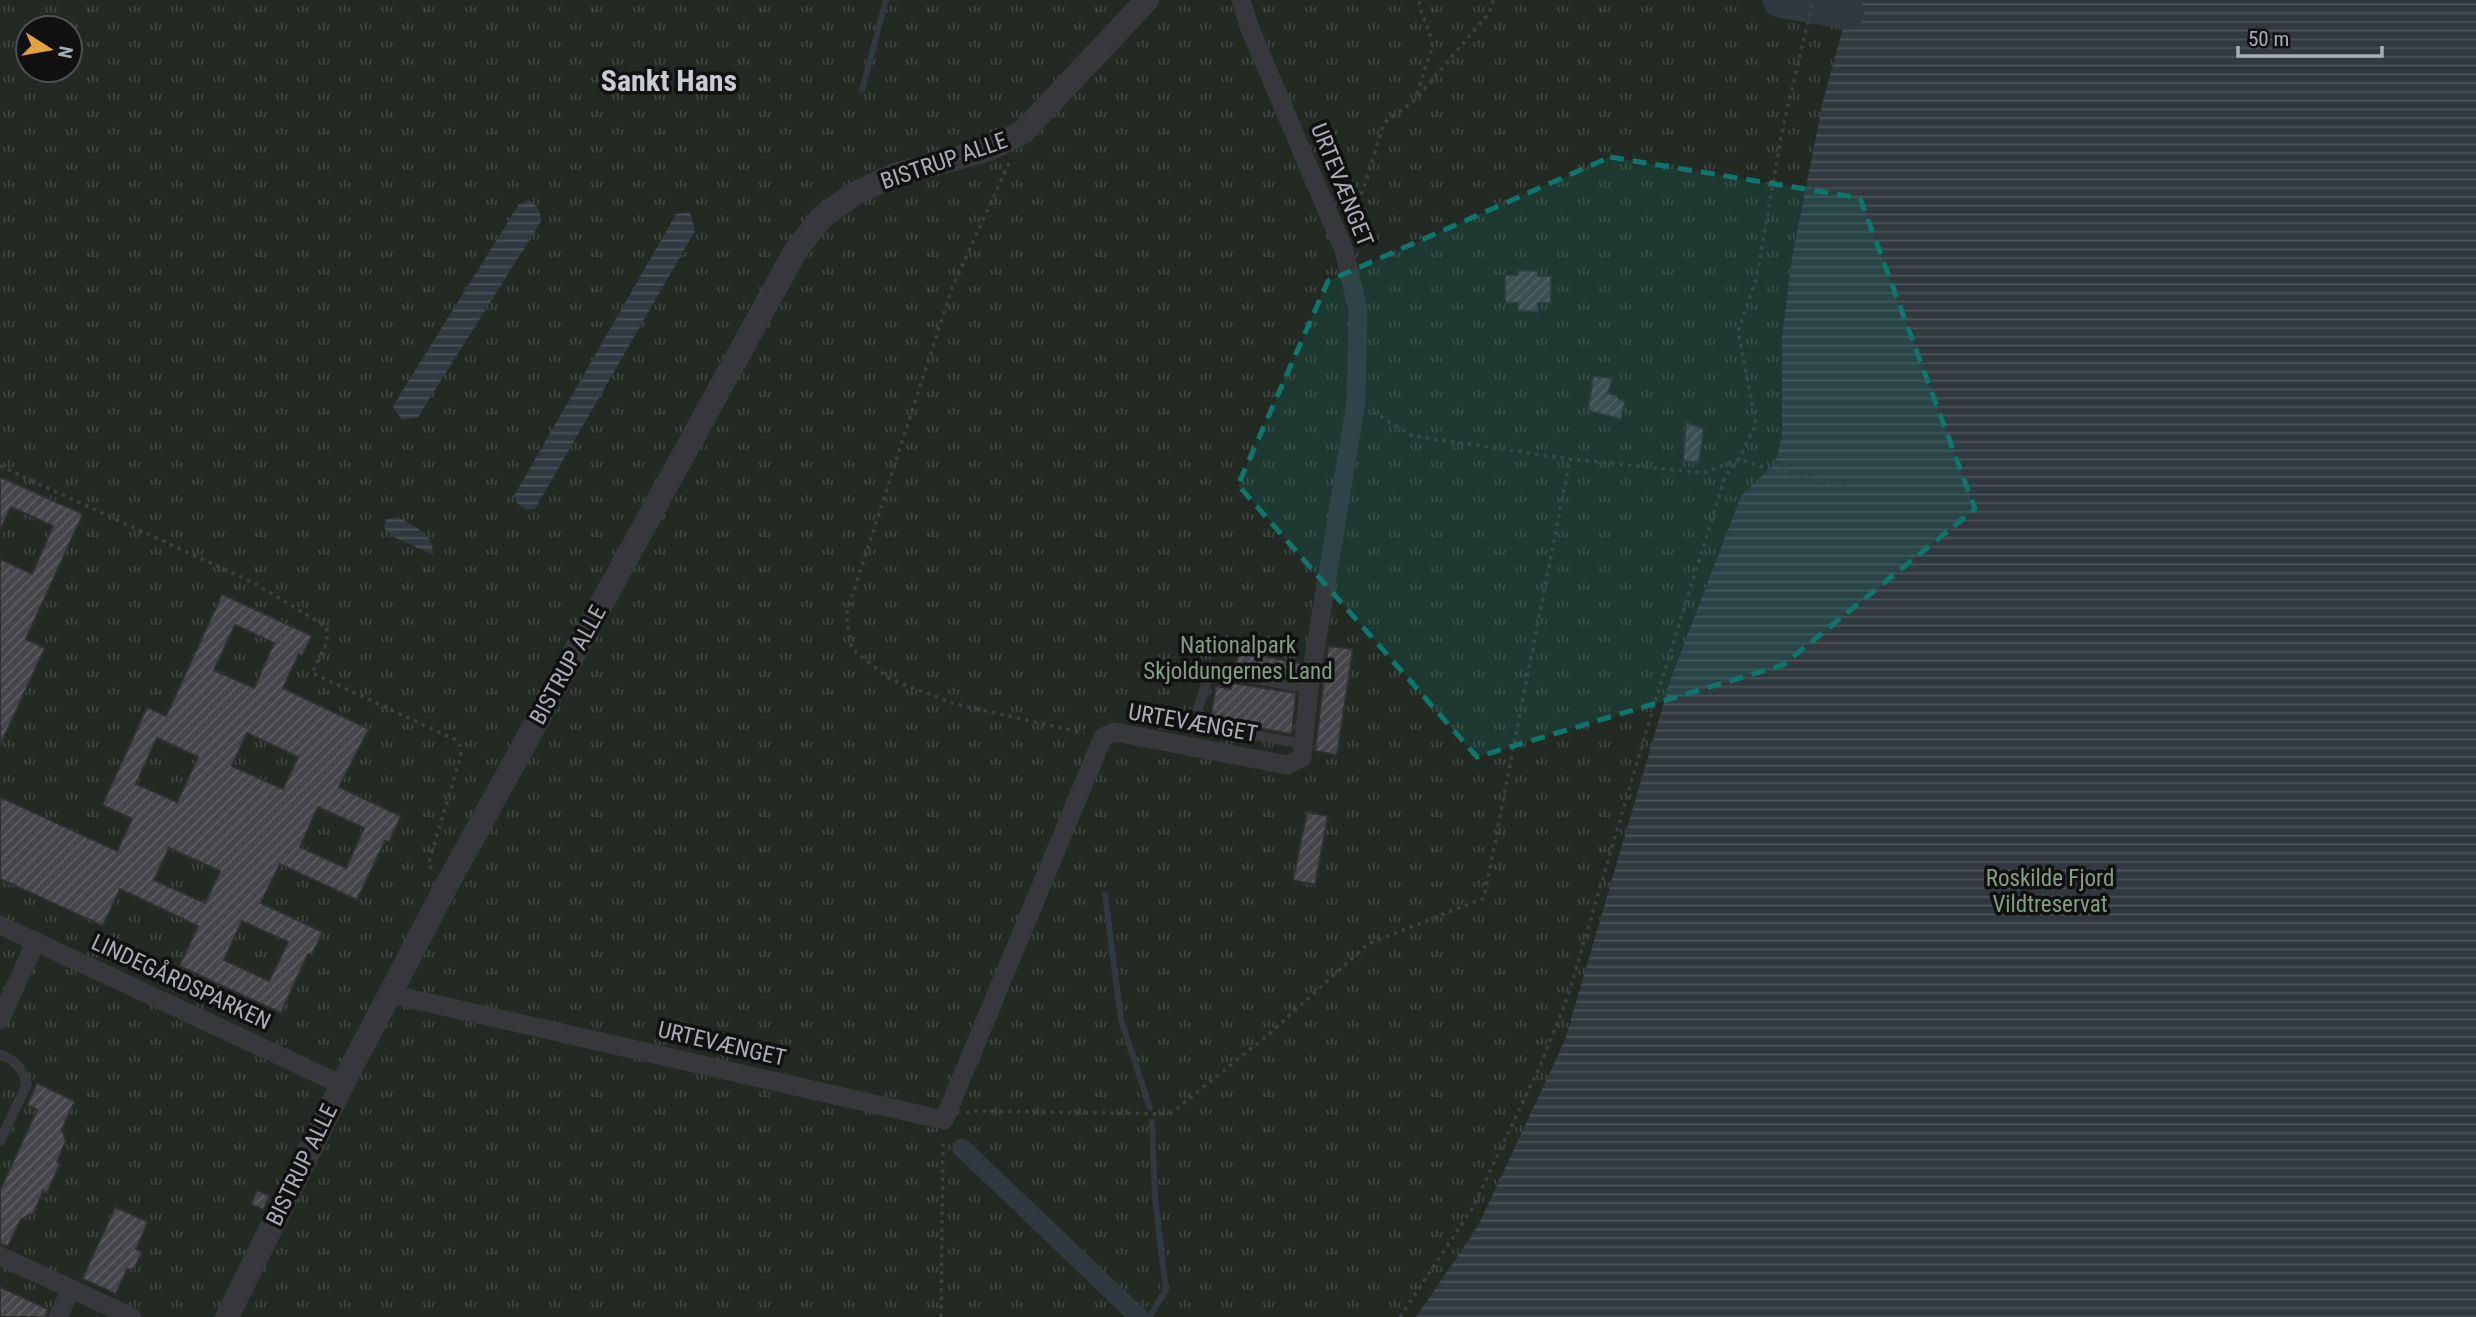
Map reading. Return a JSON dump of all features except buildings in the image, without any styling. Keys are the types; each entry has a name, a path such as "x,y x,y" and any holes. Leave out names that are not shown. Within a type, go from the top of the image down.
{"street":[{"path":"1023,132 1147,0"},
{"name":"URTEVÆNGET","path":"390,994 944,1120 1103,737 1115,732 1287,765 1303,758 1309,688 1356,402 1359,310 1344,250 1250,29 1241,0"},
{"name":"BISTRUP ALLE","path":"227,1317 342,1085 449,881 796,250 822,217 854,194 894,175 987,150 1023,132"},
{"name":"LINDEGÅRDSPARKEN","path":"0,925 342,1085"},
{"path":"0,1020 36,941"},
{"path":"0,1256 132,1317"},
{"path":"58,1317 71,1289"}],"lane":[{"path":"1305,744 1201,726 1198,708 1210,672 1309,688"},
{"path":"0,1054 13,1060 23,1070 27,1084 0,1141"}],"path":[{"path":"1415,100 1432,47 1432,39 1419,8 1419,0"},
{"path":"1345,220 1352,215 1363,190 1384,123 1415,100 1489,13 1493,0"},
{"path":"1400,1317 1473,1207 1541,1064 1569,996 1655,702 1725,477 1739,459 1756,424 1738,331 1756,279 1783,127 1813,0"},
{"path":"1023,132 952,288 846,615 852,649 890,679 955,704 1103,737"},
{"path":"1356,402 1413,436 1570,459 1703,473 1739,459 1846,486"},
{"path":"941,1317 944,1120 975,1111 1170,1114 1268,1035 1368,944 1484,898 1570,459"},
{"path":"0,466 264,589 327,627 327,642 312,673 456,740 461,756 429,866 449,881"}],"highlighted area":[{"path":"1610,157 1860,198 1975,509 1783,665 1477,757 1238,485 1328,281"}],"green space":[{"name":"Nationalpark Skjoldungernes Land","path":"0,0 2476,0 2476,1317 0,1317"}],"shaded area":[{"name":"Roskilde Fjord Vildtreservat","path":"1857,0 2476,0 2476,1317 1416,1317 1478,1226 1565,1040 1671,678 1741,496 1770,468 1777,457 1782,436 1782,337 1792,258 1823,101 1847,13"},
{"path":"529,200 537,207 542,220 418,417 402,420 393,407 401,393 519,204"},
{"path":"690,212 695,231 535,509 527,510 518,504 514,496 676,214"},
{"path":"398,517 427,536 433,555 394,537 384,528 386,519"}],"waterway":[{"path":"862,90 886,0"},
{"path":"1780,0 1847,12"},
{"path":"1105,894 1121,1020 1150,1108"},
{"path":"1149,1317 1166,1290 1155,1198 1152,1122"},
{"path":"962,1148 1139,1317"}],"district":[{"name":"Sankt Hans","path":"669,80"}]}
